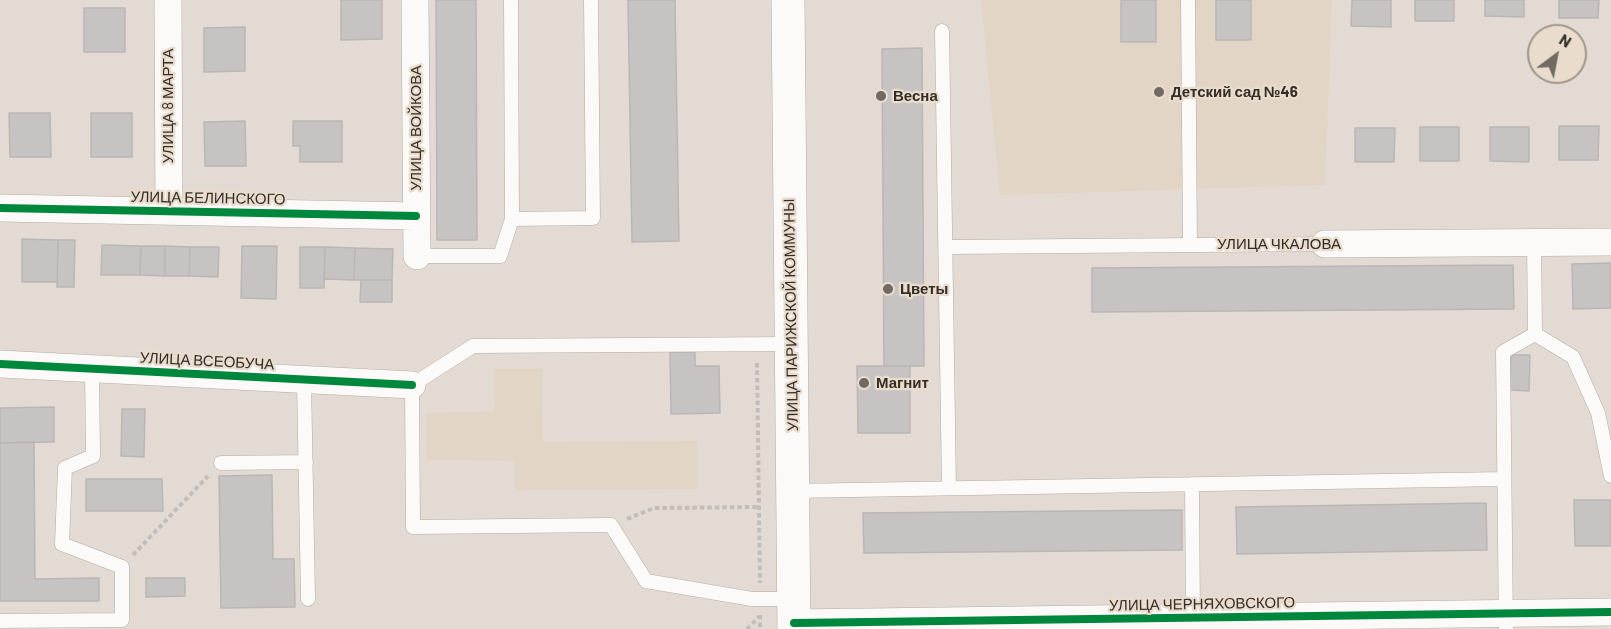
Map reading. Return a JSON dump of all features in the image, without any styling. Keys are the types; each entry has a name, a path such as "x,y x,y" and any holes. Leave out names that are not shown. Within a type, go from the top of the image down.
{"main road":[{"name":"УЛИЦА ПАРИЖСКОЙ КОММУНЫ","path":"788,0 794,617"}],"street":[{"name":"УЛИЦА 8 МАРТА","path":"168,0 169,211"},
{"name":"УЛИЦА ВОЙКОВА","path":"415,0 417,256"},
{"name":"УЛИЦА БЕЛИНСКОГО","path":"0,208 416,216"},
{"name":"УЛИЦА ЧКАЛОВА","path":"1325,244 1611,242"},
{"name":"УЛИЦА ВСЕОБУЧА","path":"0,364 412,385"},
{"name":"УЛИЦА ЧЕРНЯХОВСКОГО","path":"794,617 1193,618 1220,623 1506,621 1611,612"}],"lane":[{"path":"417,256 500,256 512,219 511,0"},
{"path":"512,219 593,218 591,0"},
{"path":"1188,0 1190,245"},
{"path":"942,32 949,488"},
{"path":"1534,242 1535,334"},
{"name":"УЛИЦА ЧКАЛОВА","path":"947,247 1325,244"},
{"path":"1535,334 1573,357 1598,412 1611,476"},
{"path":"1506,621 1503,352 1535,334"},
{"path":"792,344 473,346 412,385 413,527 611,525 646,581 760,599 794,617"},
{"path":"0,621 122,620 122,567 62,544 65,468 93,456 92,369"},
{"path":"304,380 308,599"},
{"path":"221,463 306,462"},
{"path":"793,491 1504,479"},
{"path":"1192,484 1193,618"}],"path":[{"path":"757,344 760,629"},
{"path":"122,567 221,463"},
{"path":"611,525 654,508 759,507"},
{"path":"747,629 760,616"}],"shaded area":[{"name":"Детский сад №46","path":"981,0 1332,0 1325,185 1000,195"},
{"path":"494,369 542,369 543,442 697,441 698,489 515,490 515,461 427,460 427,413 495,411"}],"building":[{"path":"341,0 382,0 382,39 341,40"},
{"path":"436,0 476,0 477,240 437,240"},
{"path":"628,0 675,0 679,241 632,242"},
{"path":"1121,0 1156,0 1156,42 1121,42"},
{"path":"1216,0 1251,0 1251,40 1216,40"},
{"path":"1352,0 1391,0 1391,27 1351,26"},
{"path":"1415,0 1454,0 1454,21 1415,21"},
{"path":"1485,0 1524,0 1524,17 1485,16"},
{"path":"1559,0 1599,0 1598,18 1559,18"},
{"path":"84,8 125,8 125,52 84,52"},
{"path":"245,27 245,71 204,72 204,28"},
{"path":"922,48 924,366 884,366 882,49"},
{"path":"9,113 50,113 51,157 10,157"},
{"path":"91,113 132,113 132,157 91,157"},
{"path":"245,121 246,166 205,166 204,122"},
{"path":"293,121 342,121 342,162 300,162 300,146 293,146"},
{"path":"1559,126 1599,126 1598,160 1559,160"},
{"path":"1420,127 1459,127 1459,161 1420,161"},
{"path":"1490,127 1529,127 1529,162 1490,161"},
{"path":"1355,128 1395,128 1394,162 1355,162"},
{"path":"22,239 58,240 57,282 22,282"},
{"path":"58,240 75,240 74,287 57,287"},
{"path":"102,245 141,246 140,275 101,275"},
{"path":"141,246 165,246 165,276 140,275"},
{"path":"165,246 190,247 189,276 165,276"},
{"path":"242,246 277,246 276,299 241,298"},
{"path":"190,247 219,247 218,277 189,276"},
{"path":"300,247 325,247 324,288 300,288"},
{"path":"325,247 355,248 354,280 324,279"},
{"path":"355,248 393,249 392,280 354,280"},
{"path":"1611,263 1611,308 1573,309 1572,264"},
{"path":"1513,265 1514,309 1092,312 1092,268"},
{"path":"361,280 392,280 392,302 360,302"},
{"path":"670,352 695,352 695,366 719,366 720,413 671,414"},
{"path":"1511,355 1530,355 1529,391 1510,390"},
{"path":"857,366 910,366 910,433 858,433"},
{"path":"54,407 54,442 0,443 0,408"},
{"path":"122,409 145,409 144,457 121,456"},
{"path":"34,442 35,579 99,578 99,601 0,601 0,443"},
{"path":"272,475 273,559 294,559 295,607 221,608 219,476"},
{"path":"86,479 162,479 163,511 86,511"},
{"path":"1574,500 1611,500 1611,546 1575,546"},
{"path":"1486,503 1487,550 1237,554 1236,507"},
{"path":"1182,510 1182,550 864,553 863,513"},
{"path":"146,578 185,578 185,596 146,597"}],"cycle path":[{"path":"0,208 416,216"},
{"path":"0,364 412,385"},
{"path":"794,623 1611,612"}],"place":[{"name":"Детский сад №46","path":"1159,92"},
{"name":"Весна","path":"881,96"},
{"name":"Цветы","path":"888,289"},
{"name":"Магнит","path":"864,383"}]}
